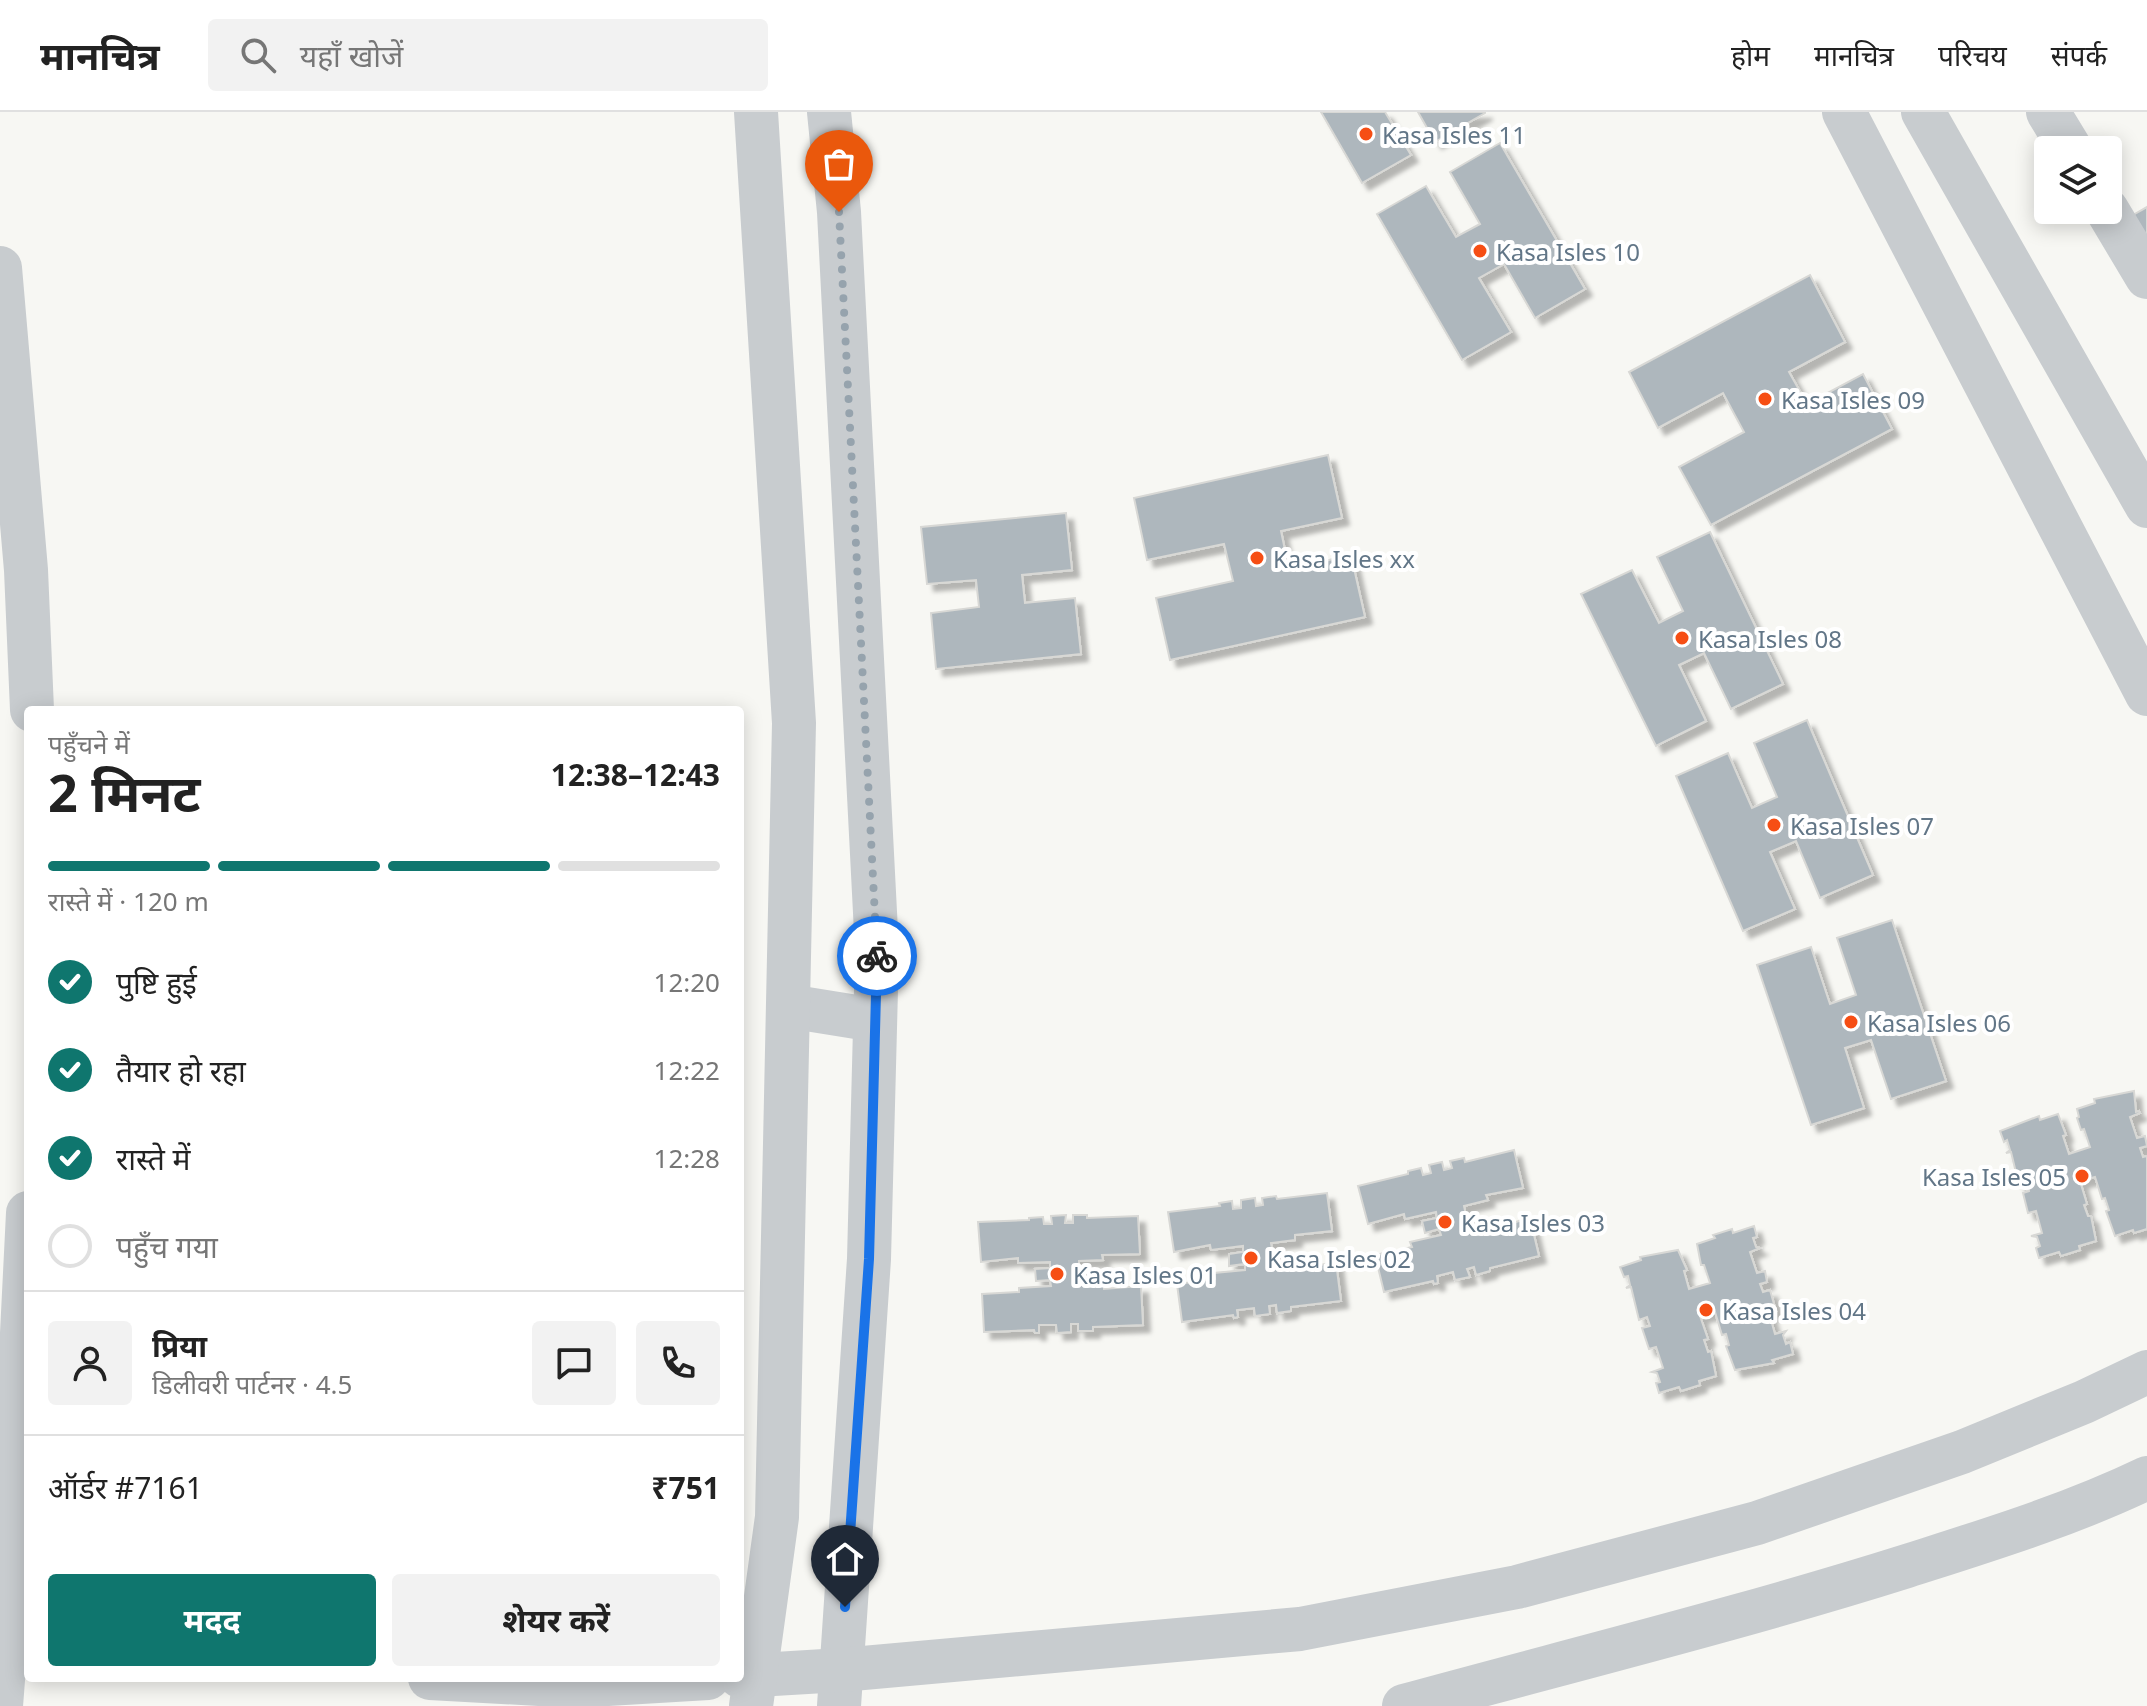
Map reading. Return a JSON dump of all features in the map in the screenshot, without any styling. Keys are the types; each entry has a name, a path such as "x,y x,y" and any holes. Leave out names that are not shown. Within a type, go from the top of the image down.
{"street":[{"path":"756,112 794,723 777,1517 749,1686 840,1688 1300,1629 1517,1587 1757,1523 1962,1452 2147,1372"},
{"path":"829,112 839,212 877,951 869,1259 840,1688"},
{"path":"1844,112 2147,694"},
{"path":"1923,112 2147,506"},
{"path":"2048,112 2063,136"},
{"path":"2115,224 2147,277"},
{"path":"0,268 26,570 32,706"},
{"path":"788,1006 875,1020"},
{"path":"9,1704 24,1313"},
{"path":"1404,1706 1845,1586 2006,1534 2114,1494 2147,1478"},
{"path":"502,1682 575,1686 642,1682"}],"building":[{"name":"Kasa Isles 11","path":"1321,112 1385,112 1411,155 1362,183"},
{"name":"Kasa Isles 11","path":"1418,112 1485,112 1485,113 1435,142"},
{"name":"Kasa Isles 10","path":"1500,143 1585,289 1535,318 1504,264 1479,278 1511,332 1462,360 1377,214 1426,186 1456,237 1480,224 1450,172"},
{"path":"2147,207 2147,238 2133,215"},
{"name":"Kasa Isles 09","path":"1810,275 1845,342 1789,372 1807,404 1863,374 1892,429 1711,525 1679,467 1744,432 1723,393 1658,428 1629,372"},
{"name":"Kasa Isles xx","path":"1328,455 1342,518 1281,531 1289,569 1351,555 1365,617 1170,660 1156,598 1233,581 1224,544 1147,560 1134,498"},
{"path":"1066,513 1072,570 1022,575 1025,603 1075,598 1081,654 936,669 931,613 979,607 976,580 927,584 921,527"},
{"name":"Kasa Isles 08","path":"1710,532 1783,684 1731,709 1704,653 1679,665 1706,721 1656,746 1581,594 1632,570 1659,623 1683,611 1657,557"},
{"name":"Kasa Isles 07","path":"1807,720 1873,875 1820,898 1796,841 1770,852 1795,909 1743,931 1676,776 1728,753 1752,808 1777,797 1754,743"},
{"name":"Kasa Isles 06","path":"1892,920 1946,1081 1891,1099 1871,1040 1845,1048 1864,1108 1811,1125 1757,965 1811,947 1830,1004 1856,995 1837,938"},
{"name":"Kasa Isles 05","path":"2134,1091 2136,1112 2140,1113 2130,1117 2137,1138 2145,1136 2147,1146 2140,1148 2143,1157 2147,1156 2147,1229 2115,1236 2105,1198 2102,1199 2095,1177 2080,1181 2096,1241 2061,1256 2059,1252 2039,1258 2037,1237 2031,1236 2042,1233 2036,1211 2028,1213 2023,1193 2029,1191 2027,1182 2019,1185 2011,1152 2006,1153 2010,1150 2007,1140 2004,1142 2000,1131 2039,1116 2040,1120 2058,1114 2069,1154 2090,1147 2084,1129 2081,1130 2077,1109 2095,1103 2094,1099"},
{"name":"Kasa Isles 03","path":"1514,1150 1523,1188 1486,1195 1488,1200 1464,1206 1469,1229 1493,1223 1494,1228 1530,1218 1539,1256 1490,1268 1490,1271 1476,1275 1474,1267 1467,1269 1470,1277 1455,1280 1453,1272 1437,1276 1438,1283 1434,1284 1433,1281 1384,1292 1375,1255 1412,1247 1410,1242 1441,1235 1439,1229 1425,1233 1422,1221 1437,1218 1436,1212 1405,1219 1404,1214 1368,1224 1358,1186 1421,1168 1423,1175 1431,1173 1429,1165 1442,1162 1444,1170 1452,1168 1450,1161 1464,1158 1465,1162"},
{"name":"Kasa Isles 02","path":"1327,1193 1332,1231 1295,1235 1295,1240 1271,1243 1275,1266 1298,1263 1299,1269 1336,1262 1341,1301 1291,1307 1291,1311 1277,1313 1276,1305 1269,1306 1270,1314 1255,1316 1254,1308 1237,1310 1238,1317 1234,1318 1233,1315 1182,1322 1177,1284 1215,1279 1214,1273 1245,1270 1245,1264 1229,1266 1229,1254 1243,1252 1243,1246 1211,1250 1210,1245 1174,1252 1168,1212 1220,1206 1219,1203 1232,1201 1233,1209 1241,1208 1241,1200 1255,1198 1256,1206 1263,1205 1262,1198"},
{"name":"Kasa Isles 01","path":"1066,1215 1065,1223 1073,1223 1073,1215 1087,1215 1087,1218 1138,1216 1140,1254 1102,1255 1103,1260 1079,1261 1079,1285 1104,1284 1104,1289 1141,1286 1143,1325 1093,1327 1093,1331 1078,1331 1078,1324 1071,1324 1071,1332 1057,1333 1056,1325 1039,1325 1039,1333 1034,1330 984,1332 982,1294 1051,1286 1050,1280 1036,1281 1035,1269 1050,1268 1050,1262 1018,1263 1018,1258 981,1262 978,1222 1043,1217 1044,1224 1052,1224 1051,1216"},
{"name":"Kasa Isles 04","path":"1754,1226 1757,1237 1753,1238 1756,1247 1760,1248 1750,1252 1757,1273 1765,1271 1767,1282 1760,1284 1763,1292 1770,1290 1776,1311 1769,1313 1775,1334 1786,1331 1783,1335 1786,1344 1790,1342 1793,1354 1772,1360 1774,1363 1735,1370 1726,1346 1729,1345 1726,1334 1722,1335 1715,1312 1700,1316 1716,1376 1681,1391 1679,1387 1659,1393 1657,1373 1652,1372 1663,1368 1656,1347 1649,1349 1642,1328 1650,1326 1647,1317 1639,1320 1631,1287 1626,1288 1630,1285 1628,1276 1624,1277 1620,1267 1641,1260 1640,1257 1678,1250 1687,1270 1684,1271 1689,1289 1710,1283 1704,1265 1701,1265 1697,1244 1732,1229 1733,1233"}],"way so far":[{"path":"839,212 877,956"}],"place":[{"name":"Kasa Isles 11","path":"1366,134"},
{"name":"Kasa Isles 10","path":"1480,251"},
{"name":"Kasa Isles 09","path":"1765,399"},
{"name":"Kasa Isles xx","path":"1257,558"},
{"name":"Kasa Isles 08","path":"1682,638"},
{"name":"Kasa Isles 07","path":"1774,825"},
{"name":"Kasa Isles 06","path":"1851,1022"},
{"name":"Kasa Isles 05","path":"2082,1176"},
{"name":"Kasa Isles 03","path":"1445,1222"},
{"name":"Kasa Isles 02","path":"1251,1258"},
{"name":"Kasa Isles 01","path":"1057,1274"},
{"name":"Kasa Isles 04","path":"1706,1310"}],"route":[{"path":"845,1607 869,1259 877,956"}]}
